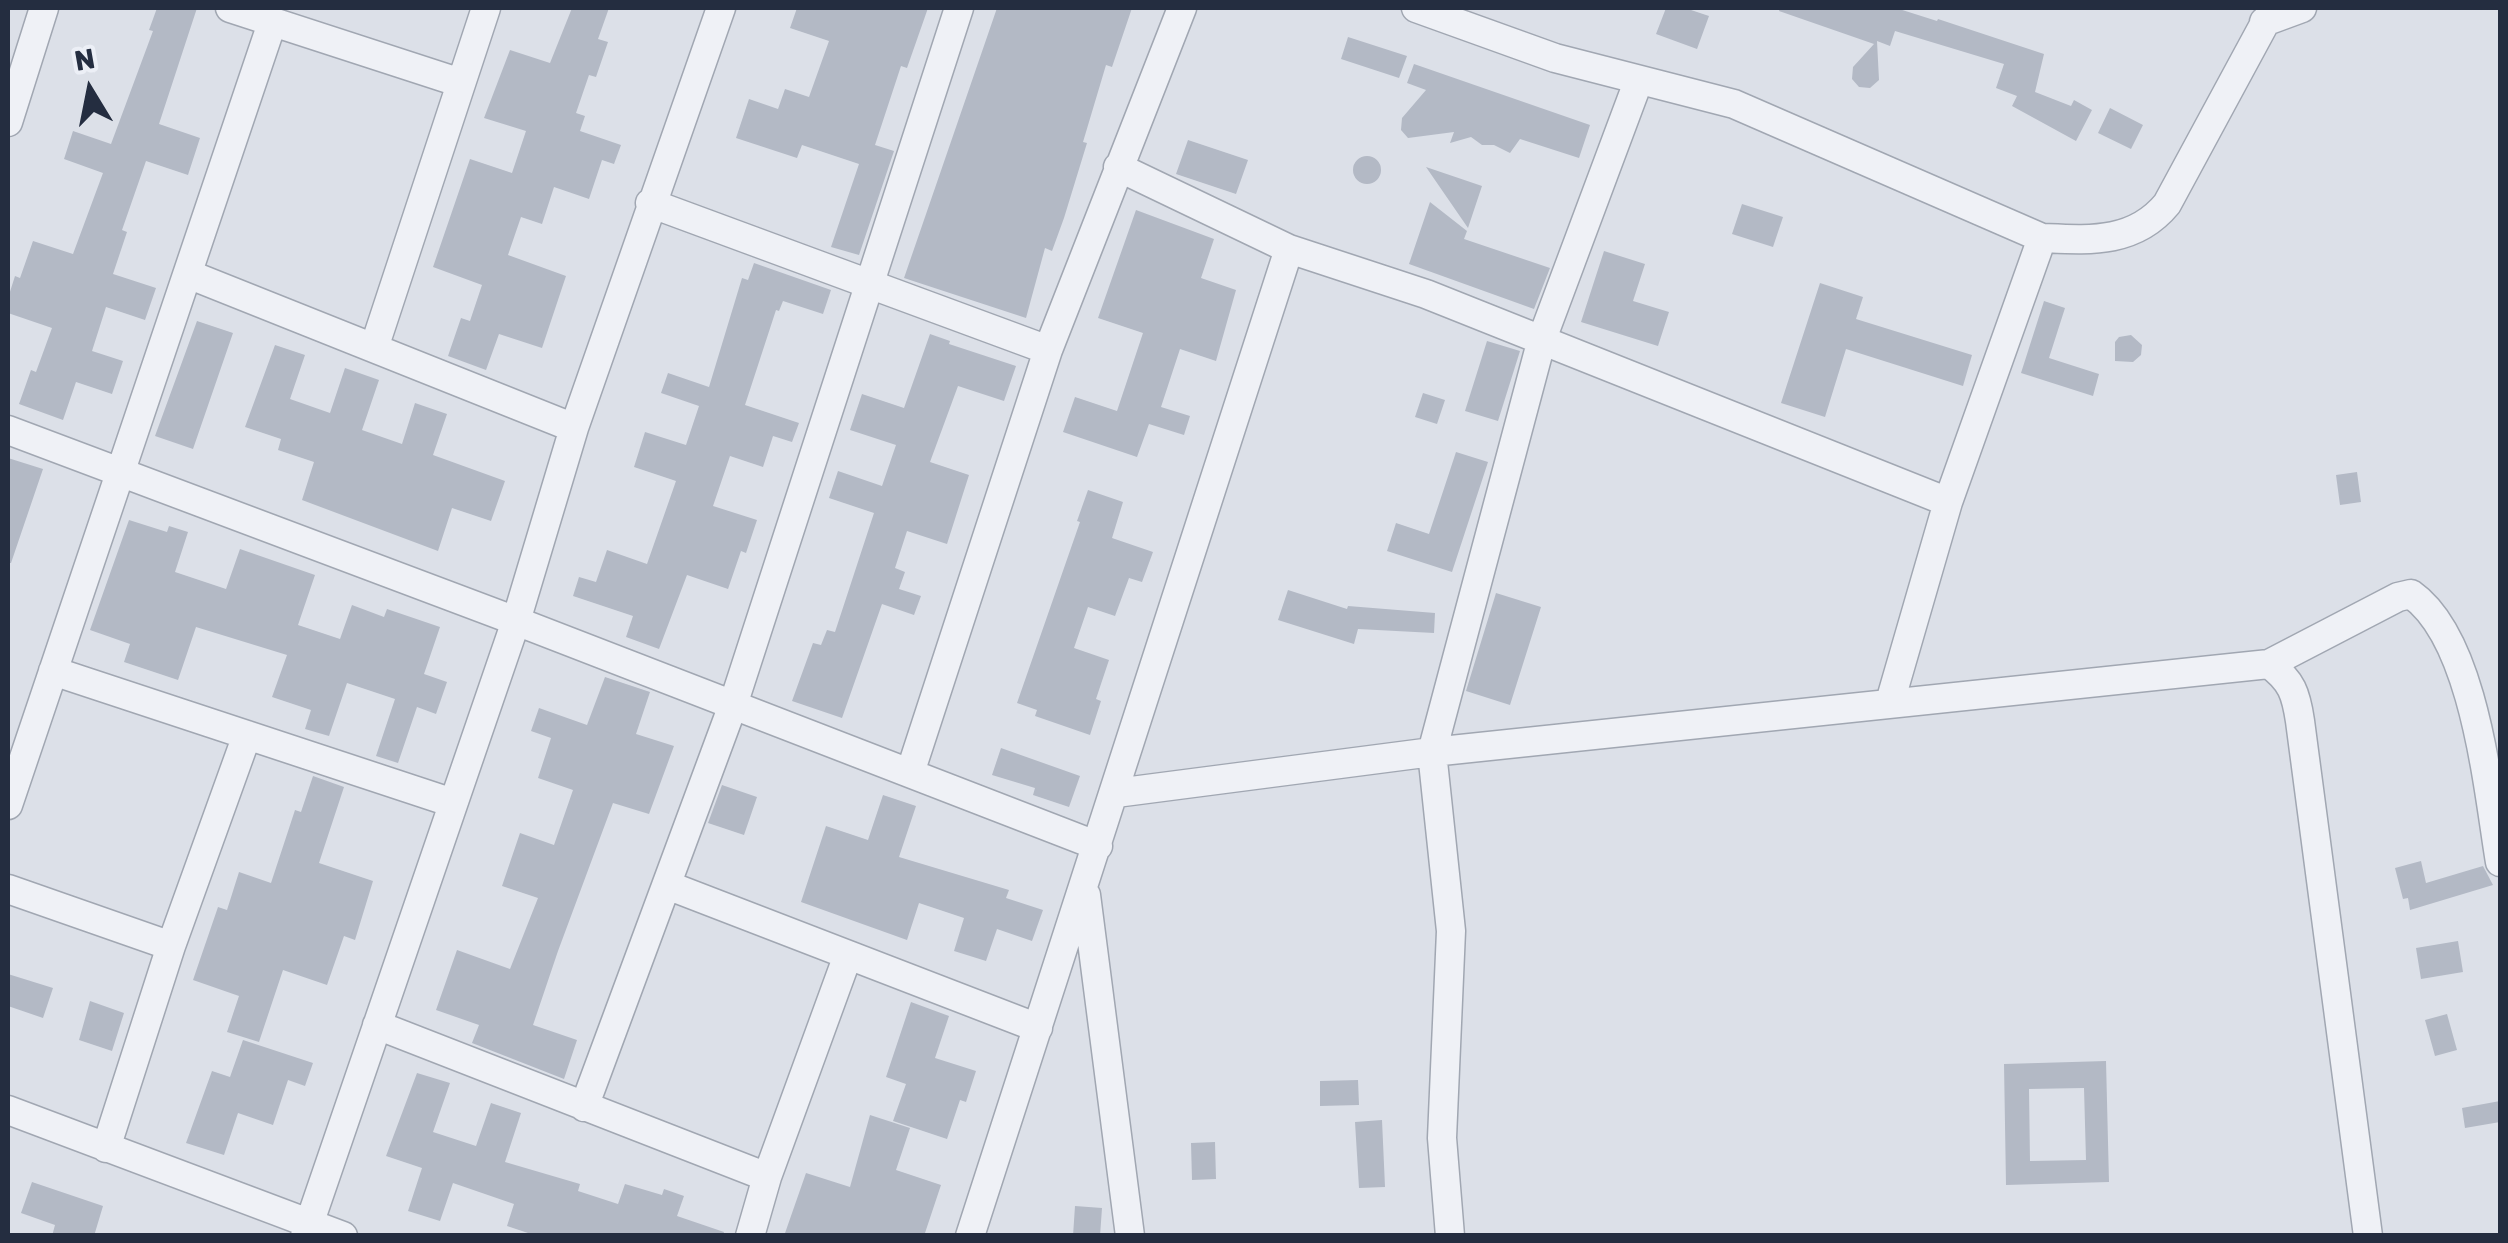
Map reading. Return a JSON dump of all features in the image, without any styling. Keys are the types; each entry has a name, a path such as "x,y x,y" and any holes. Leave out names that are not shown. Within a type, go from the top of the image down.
{"street":[{"path":"8,122 44,8"},
{"path":"230,8 461,83"},
{"path":"374,348 486,8"},
{"path":"307,1229 516,621 574,428 650,204 722,8"},
{"path":"584,1107 733,705 959,8"},
{"path":"910,773 1048,350 1182,8"},
{"path":"1416,8 1555,58 1734,104 2042,238 2110,239 2132,232 2156,217 2167,204 2269,15 2302,8"},
{"path":"8,805 272,23"},
{"path":"1450,1236 1442,1138 1452,930 1432,752 1542,340 1638,82"},
{"path":"1118,167 1289,249 1426,294 1948,502"},
{"path":"650,204 1048,350"},
{"path":"1890,702 1948,502 2042,238"},
{"path":"970,1236 1289,249"},
{"path":"188,274 574,428"},
{"path":"8,430 1098,846"},
{"path":"1116,793 1432,752 2269,664 2398,597 2415,595 2442,632 2466,681 2500,862"},
{"path":"2269,664 2295,690 2368,1236"},
{"path":"53,671 453,803"},
{"path":"106,1148 170,946 247,735"},
{"path":"667,886 1038,1028"},
{"path":"1085,887 1130,1236"},
{"path":"8,889 170,946"},
{"path":"750,1236 767,1177 848,955"},
{"path":"377,1025 767,1177"},
{"path":"8,1110 307,1229 343,1236"}],"building":[{"path":"157,8 197,8 159,124 200,138 188,175 146,161 122,230 127,232 113,274 156,288 145,320 106,307 92,351 123,361 112,394 76,382 63,420 19,404 52,328 8,313 8,298 33,241 73,254 103,173 64,159 73,131 111,144 153,31 149,30"},
{"path":"572,8 609,8 598,39 608,42 596,77 589,75 576,113 585,116 580,131 621,145 614,164 602,160 589,199 554,187 542,224 521,217 508,255 566,276 542,348 499,334 486,370 448,356 461,318 470,321 482,285 433,267 470,159 512,173 526,131 484,118 510,50 550,63"},
{"path":"797,8 928,8 907,68 901,66 875,145 894,151 859,255 831,247 859,164 802,145 797,158 736,138 749,99 778,109 785,89 809,97 829,41 790,28"},
{"path":"997,8 1132,8 1112,67 1106,65 1064,218 1052,251 1045,248 1026,318 904,278"},
{"path":"1666,8 1685,8 1709,16 1697,49 1656,34"},
{"path":"1896,8 1938,19 2044,54 2035,92 2071,106 2074,100 2092,110 2076,141 2012,106 2017,96 1996,88 2004,64 1895,31 1890,46 1877,41 1879,80 1870,88 1859,87 1852,79 1853,67 1874,44 1779,11"},
{"path":"1348,37 1407,56 1399,78 1341,59"},
{"path":"1414,64 1590,125 1579,158 1520,139 1510,153 1494,145 1482,145 1471,137 1450,143 1454,132 1408,138 1401,130 1402,118 1426,90 1407,83"},
{"path":"2110,108 2143,125 2131,149 2098,133"},
{"path":"1188,140 1248,160 1236,194 1176,174"},
{"path":"1367,156 1377,160 1381,170 1377,180 1367,184 1357,180 1353,170 1357,160"},
{"path":"1426,167 1482,186 1468,228"},
{"path":"1430,202 1467,231 1464,239 1550,268 1534,309 1409,264"},
{"path":"1742,204 1783,217 1773,247 1732,234"},
{"path":"1136,210 1214,239 1201,278 1236,290 1216,361 1180,349 1161,407 1190,416 1184,435 1149,424 1137,457 1063,432 1075,397 1117,411 1143,333 1098,318"},
{"path":"1604,251 1645,264 1633,301 1669,312 1658,346 1581,322"},
{"path":"754,263 831,290 823,314 783,301 776,310 745,405 799,423 792,442 773,436 763,467 730,456 713,506 757,520 746,553 741,551 728,589 687,575 659,649 626,637 633,616 573,596 579,577 596,582 607,550 647,564 676,481 634,467 645,432 686,445 699,406 661,393 668,373 709,387 742,278 748,280"},
{"path":"1820,283 1863,297 1856,319 1972,355 1963,386 1846,349 1825,417 1781,403"},
{"path":"2044,301 2065,308 2049,358 2099,374 2093,396 2021,373"},
{"path":"197,321 233,333 193,449 155,436"},
{"path":"930,334 1016,366 1004,401 958,386 930,462 969,475 947,544 907,531 895,568 905,572 899,589 921,596 914,615 882,604 842,718 792,701 813,643 821,645 827,630 835,632 874,513 829,498 838,471 882,486 896,445 850,430 862,394 904,408"},
{"path":"2131,335 2142,345 2141,355 2133,362 2115,361 2115,342"},
{"path":"1487,341 1520,351 1498,421 1465,411"},
{"path":"275,345 305,355 290,399 330,413 345,368 379,380 362,430 402,444 415,403 447,414 433,455 505,481 491,521 452,508 438,551 302,500 314,462 278,450 281,439 245,427"},
{"path":"1423,393 1445,400 1437,424 1415,417"},
{"path":"1456,452 1488,462 1452,572 1387,551 1396,523 1429,534"},
{"path":"8,458 43,469 11,563 8,563"},
{"path":"2357,472 2361,502 2340,505 2336,475"},
{"path":"1088,490 1123,502 1112,538 1153,552 1142,582 1129,578 1115,616 1088,607 1074,648 1109,660 1096,699 1101,701 1090,735 1035,716 1037,710 1017,703"},
{"path":"129,520 167,532 169,526 188,532 175,572 226,589 240,549 315,575 298,625 340,639 352,605 384,617 387,609 440,627 424,674 447,682 436,714 417,707 398,763 376,756 395,699 347,683 329,736 305,729 311,710 272,697 287,655 196,627 178,680 124,662 130,644 90,630"},
{"path":"1288,590 1347,609 1348,606 1435,613 1434,633 1358,629 1354,644 1278,620"},
{"path":"1496,593 1541,607 1510,705 1466,691"},
{"path":"605,677 650,692 636,734 674,746 649,814 613,803 533,1025 577,1040 564,1079 472,1043 479,1025 436,1010 457,950 510,969 538,898 502,886 520,833 554,845 573,790 538,778 551,738 531,731 539,708 587,725"},
{"path":"1001,748 1080,776 1069,807 1033,795 1035,788 992,775"},
{"path":"313,776 344,787 319,863 373,881 355,940 344,936 327,985 283,970 259,1042 227,1032 239,996 193,980 218,907 227,910 239,872 271,883 295,810 301,812"},
{"path":"722,785 757,797 744,835 708,823"},
{"path":"883,795 916,806 899,857 1009,890 1006,898 1043,910 1032,941 997,929 986,961 954,951 964,918 919,903 907,940 801,902 826,826 868,840"},
{"path":"2421,861 2426,883 2483,866 2493,885 2410,910 2395,868"},
{"path":"2458,941 2463,972 2421,979 2416,948"},
{"path":"8,974 53,988 43,1018 8,1006"},
{"path":"90,1001 124,1013 112,1051 79,1040"},
{"path":"911,1002 949,1016 935,1058 976,1071 966,1102 960,1100 947,1139 893,1121 906,1084 886,1077"},
{"path":"2447,1014 2457,1050 2435,1056 2425,1020"},
{"path":"243,1040 313,1063 305,1086 288,1080 273,1125 238,1113 224,1155 186,1143 212,1071 230,1077"},
{"path":"2106,1061 2109,1182 2006,1185 2004,1064","holes":["2084,1088 2086,1160 2030,1161 2029,1089"]},
{"path":"417,1073 450,1083 433,1132 476,1146 491,1103 521,1113 505,1162 580,1184 578,1191 618,1204 625,1184 662,1195 664,1189 684,1196 677,1216 724,1232 723,1236 537,1236 507,1226 514,1204 453,1183 440,1221 408,1211 422,1168 386,1156"},
{"path":"1358,1080 1359,1105 1320,1106 1320,1081"},
{"path":"2500,1101 2500,1122 2465,1128 2462,1108"},
{"path":"870,1115 910,1128 896,1170 941,1185 924,1236 784,1236 806,1173 850,1187"},
{"path":"1382,1120 1385,1187 1359,1188 1355,1122"},
{"path":"1215,1142 1216,1179 1192,1180 1191,1143"},
{"path":"32,1182 103,1206 94,1236 52,1236 55,1225 21,1213"},
{"path":"1075,1206 1102,1208 1100,1236 1073,1236"}]}
